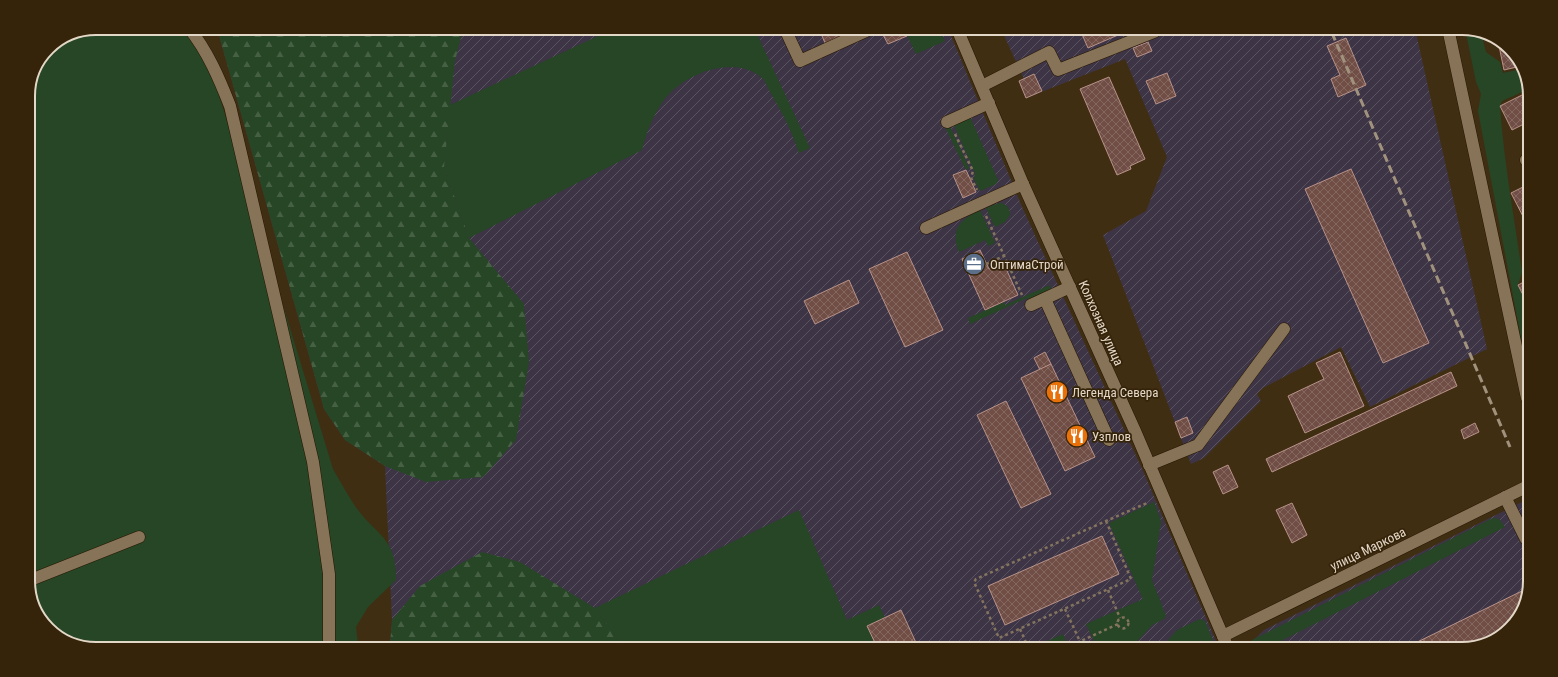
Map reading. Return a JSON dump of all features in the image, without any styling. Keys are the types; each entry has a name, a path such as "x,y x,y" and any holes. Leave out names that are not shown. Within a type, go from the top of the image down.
{"street":[{"path":"194,35 202,45 213,66 230,106 311,455 329,574 329,642"},
{"path":"788,35 800,61 857,35"},
{"name":"Колхозная улица","path":"960,35 1023,184 1149,465 1226,642"},
{"path":"982,86 1049,52 1058,70 1146,35"},
{"path":"1450,35 1523,379"},
{"path":"948,121 989,103"},
{"path":"926,228 1023,184"},
{"path":"1027,301 1045,299 1070,287"},
{"path":"1045,299 1109,440"},
{"path":"1149,465 1198,445 1284,329"},
{"name":"улица Маркова","path":"1223,636 1523,488"},
{"path":"1505,497 1523,533"},
{"path":"35,578 139,537"}],"path":[{"path":"948,121 973,172 971,178 1004,256 1027,301"},
{"path":"986,264 1004,256"},
{"path":"1106,521 1131,579 999,638 974,582 975,580 1106,521 1147,503"},
{"path":"1065,609 1080,641 1118,624 1120,618 1108,590"},
{"path":"1118,624 1122,628 1128,626 1127,619 1120,618"},
{"path":"1020,629 1026,642"}],"shaded area":[{"path":"219,35 951,35 1023,209 1143,471 1216,642 390,642 392,620 385,466 345,440 324,409"},
{"path":"1004,35 1416,35 1487,349 1370,407 1341,347 1263,388 1257,394 1261,401 1204,458 1191,464 1103,235 1146,211 1167,157 1125,59 1026,98 1019,81 1024,79"},
{"path":"1523,501 1522,593 1515,612 1502,627 1489,636 1474,641 1462,642 1251,642 1264,630"}],"green space":[{"path":"96,35 192,35 215,82 333,469 355,506 384,538 393,555 396,580 368,607 356,627 358,642 96,642 84,641 65,634 50,621 41,608 35,585 35,92 41,69 56,50 65,43 76,38"},
{"path":"219,35 462,35 455,61 444,167 469,238 524,304 529,362 516,440 483,477 426,482 385,466 345,440 324,409"},
{"path":"600,35 757,35 810,148 799,153 793,136 779,107 761,77 750,70 737,67 709,70 683,83 672,91 664,100 650,124 642,150 469,238 444,167 450,105"},
{"path":"907,35 942,35 945,41 916,54"},
{"path":"1466,35 1483,39 1486,52 1500,62 1503,73 1517,70 1522,84 1523,92 1502,101 1500,106 1507,169 1522,272 1518,285 1523,295 1523,343 1478,111 1481,94 1476,82"},
{"path":"970,117 998,180 996,184 980,191 974,179 975,173 953,123"},
{"path":"949,124 969,168 966,170 945,127"},
{"path":"999,203 1007,206 1010,215 1005,222 995,227 986,208"},
{"path":"980,210 995,243 988,246 985,240 959,252 956,244 956,231 962,222"},
{"path":"1050,285 1051,288 1028,300 1027,298 970,324 968,318 1004,302 1005,305"},
{"path":"1154,502 1161,521 1152,580 1166,616 1164,619 1152,625 1136,642 1095,642 1086,624 1143,599 1109,523"},
{"path":"799,510 847,620 879,605 885,618 867,626 875,642 620,642 595,608"},
{"path":"1493,518 1499,519 1505,527 1279,642 1250,642"},
{"path":"482,552 520,562 595,608 620,642 390,642 392,620 420,586"},
{"path":"1200,619 1205,621 1214,642 1166,642 1177,630"},
{"path":"1063,634 1066,642 1045,642"}],"building":[{"path":"822,35 842,35 825,43"},
{"path":"883,35 907,35 907,36 888,44"},
{"path":"1082,35 1118,35 1088,48"},
{"path":"1346,38 1366,85 1338,97 1331,79 1340,75 1327,46"},
{"path":"1148,42 1152,51 1137,57 1133,48"},
{"path":"1500,48 1508,56 1516,67 1504,70"},
{"path":"1167,73 1176,96 1156,104 1146,81"},
{"path":"1034,74 1042,91 1026,98 1019,81"},
{"path":"1109,77 1145,159 1130,166 1131,169 1117,175 1080,89"},
{"path":"1523,94 1523,124 1512,130 1500,106"},
{"path":"1351,169 1429,343 1383,363 1305,189"},
{"path":"966,170 976,192 963,198 953,175"},
{"path":"1523,187 1523,216 1511,193"},
{"path":"980,250 989,269 1003,262 1018,295 985,310 962,259"},
{"path":"907,252 943,330 905,347 869,269"},
{"path":"849,280 859,303 815,324 804,301"},
{"path":"1523,282 1523,295 1518,285"},
{"path":"1045,352 1051,364 1040,370 1034,358"},
{"path":"1340,352 1364,406 1305,433 1288,396 1324,379 1316,363"},
{"path":"1051,364 1095,457 1065,471 1021,378"},
{"path":"1451,372 1457,386 1272,472 1266,459"},
{"path":"1006,401 1051,494 1021,508 977,415"},
{"path":"1187,417 1193,433 1181,438 1175,422"},
{"path":"1475,423 1479,432 1464,439 1461,430"},
{"path":"1228,465 1238,487 1223,494 1213,472"},
{"path":"1292,503 1307,535 1292,543 1276,510"},
{"path":"1102,536 1119,574 1005,625 988,586"},
{"path":"1522,591 1515,612 1502,627 1489,636 1474,641 1417,642"},
{"path":"901,610 916,642 875,642 867,626"}],"railway":[{"path":"1333,35 1510,447"}],"place":[{"name":"ОптимаСтрой","path":"974,264"},
{"name":"Легенда Севера","path":"1057,392"},
{"name":"Узплов","path":"1077,436"}]}
